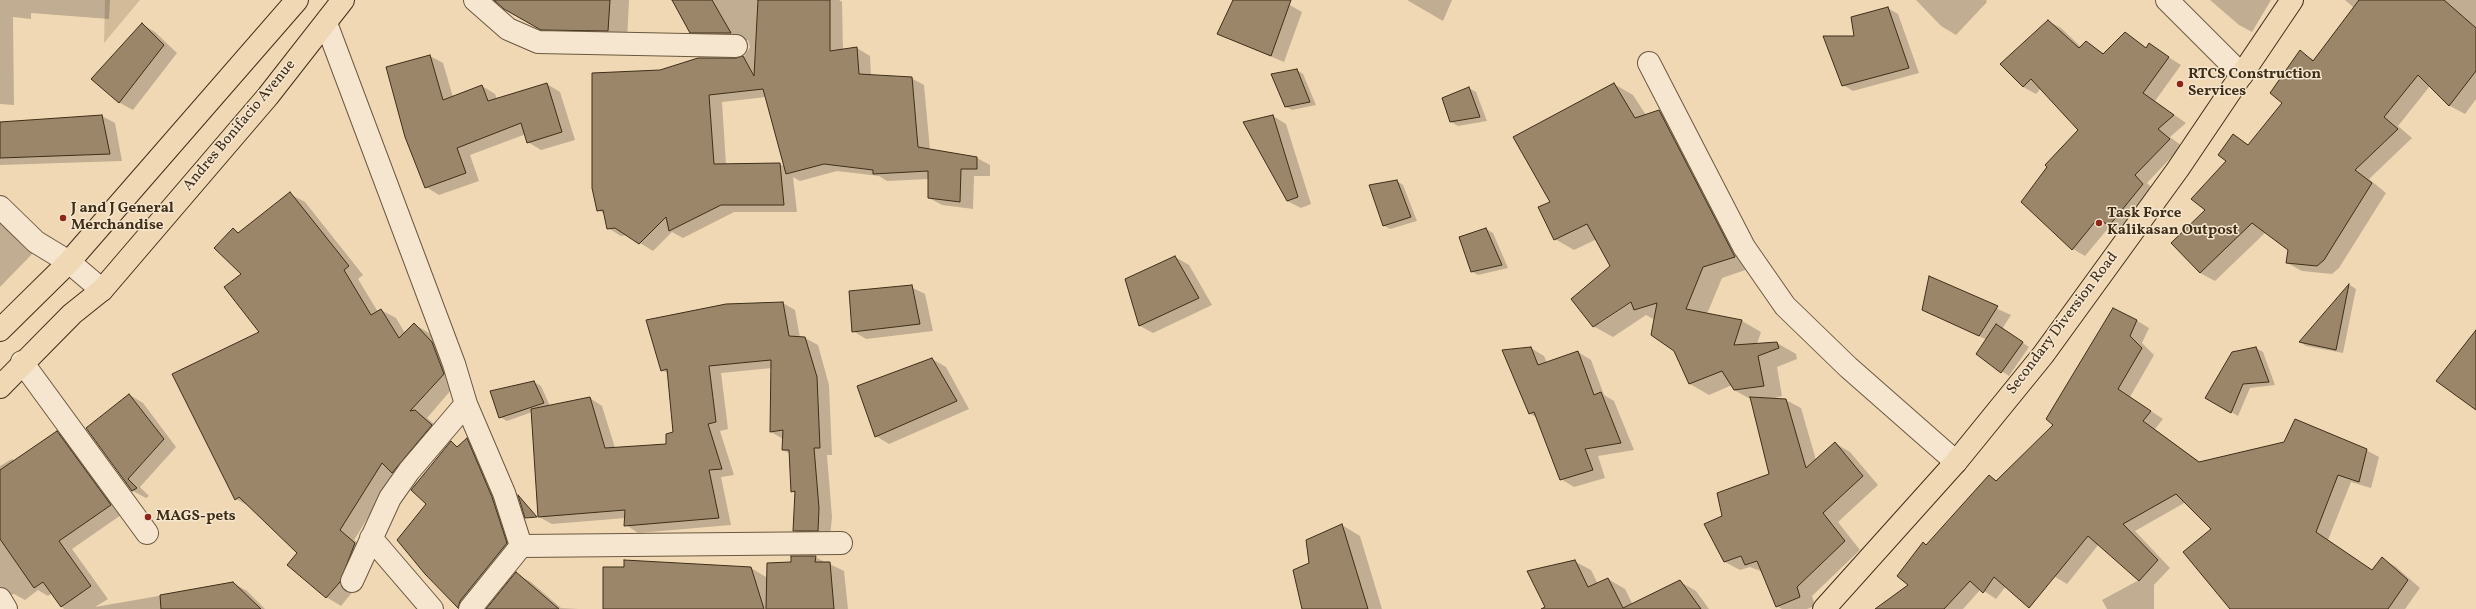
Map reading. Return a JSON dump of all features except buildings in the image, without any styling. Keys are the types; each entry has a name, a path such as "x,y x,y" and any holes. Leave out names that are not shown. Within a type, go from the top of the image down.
{"main road":[{"path":"0,330 69,262 297,0"},
{"name":"Andres Bonifacio Avenue","path":"0,387 22,362 72,314 102,290 268,96 343,0"},
{"name":"Secondary Diversion Road","path":"1824,609 1956,462 2043,355 2178,169 2292,0"}],"street":[{"path":"475,0 508,29 538,42 736,46"},
{"path":"2167,0 2242,76"},
{"path":"326,23 454,364 466,404 504,493 521,546"},
{"path":"1649,63 1744,247 1785,306 1848,367 1956,462"},
{"path":"0,208 36,242 69,262 102,290"},
{"path":"22,362 147,533"},
{"path":"352,581 390,498 409,470 466,404"},
{"path":"371,538 432,609"},
{"path":"521,546 841,543"},
{"path":"470,609 521,546"},
{"path":"0,599 6,609"}],"shaded area":[{"path":"105,0 140,0 104,43"}],"place":[{"name":"RTCS Construction Services","path":"2180,84"},
{"name":"J and J General Merchandise","path":"63,218"},
{"name":"Task Force Kalikasan Outpost","path":"2099,223"},
{"name":"MAGS-pets","path":"148,517"}]}
